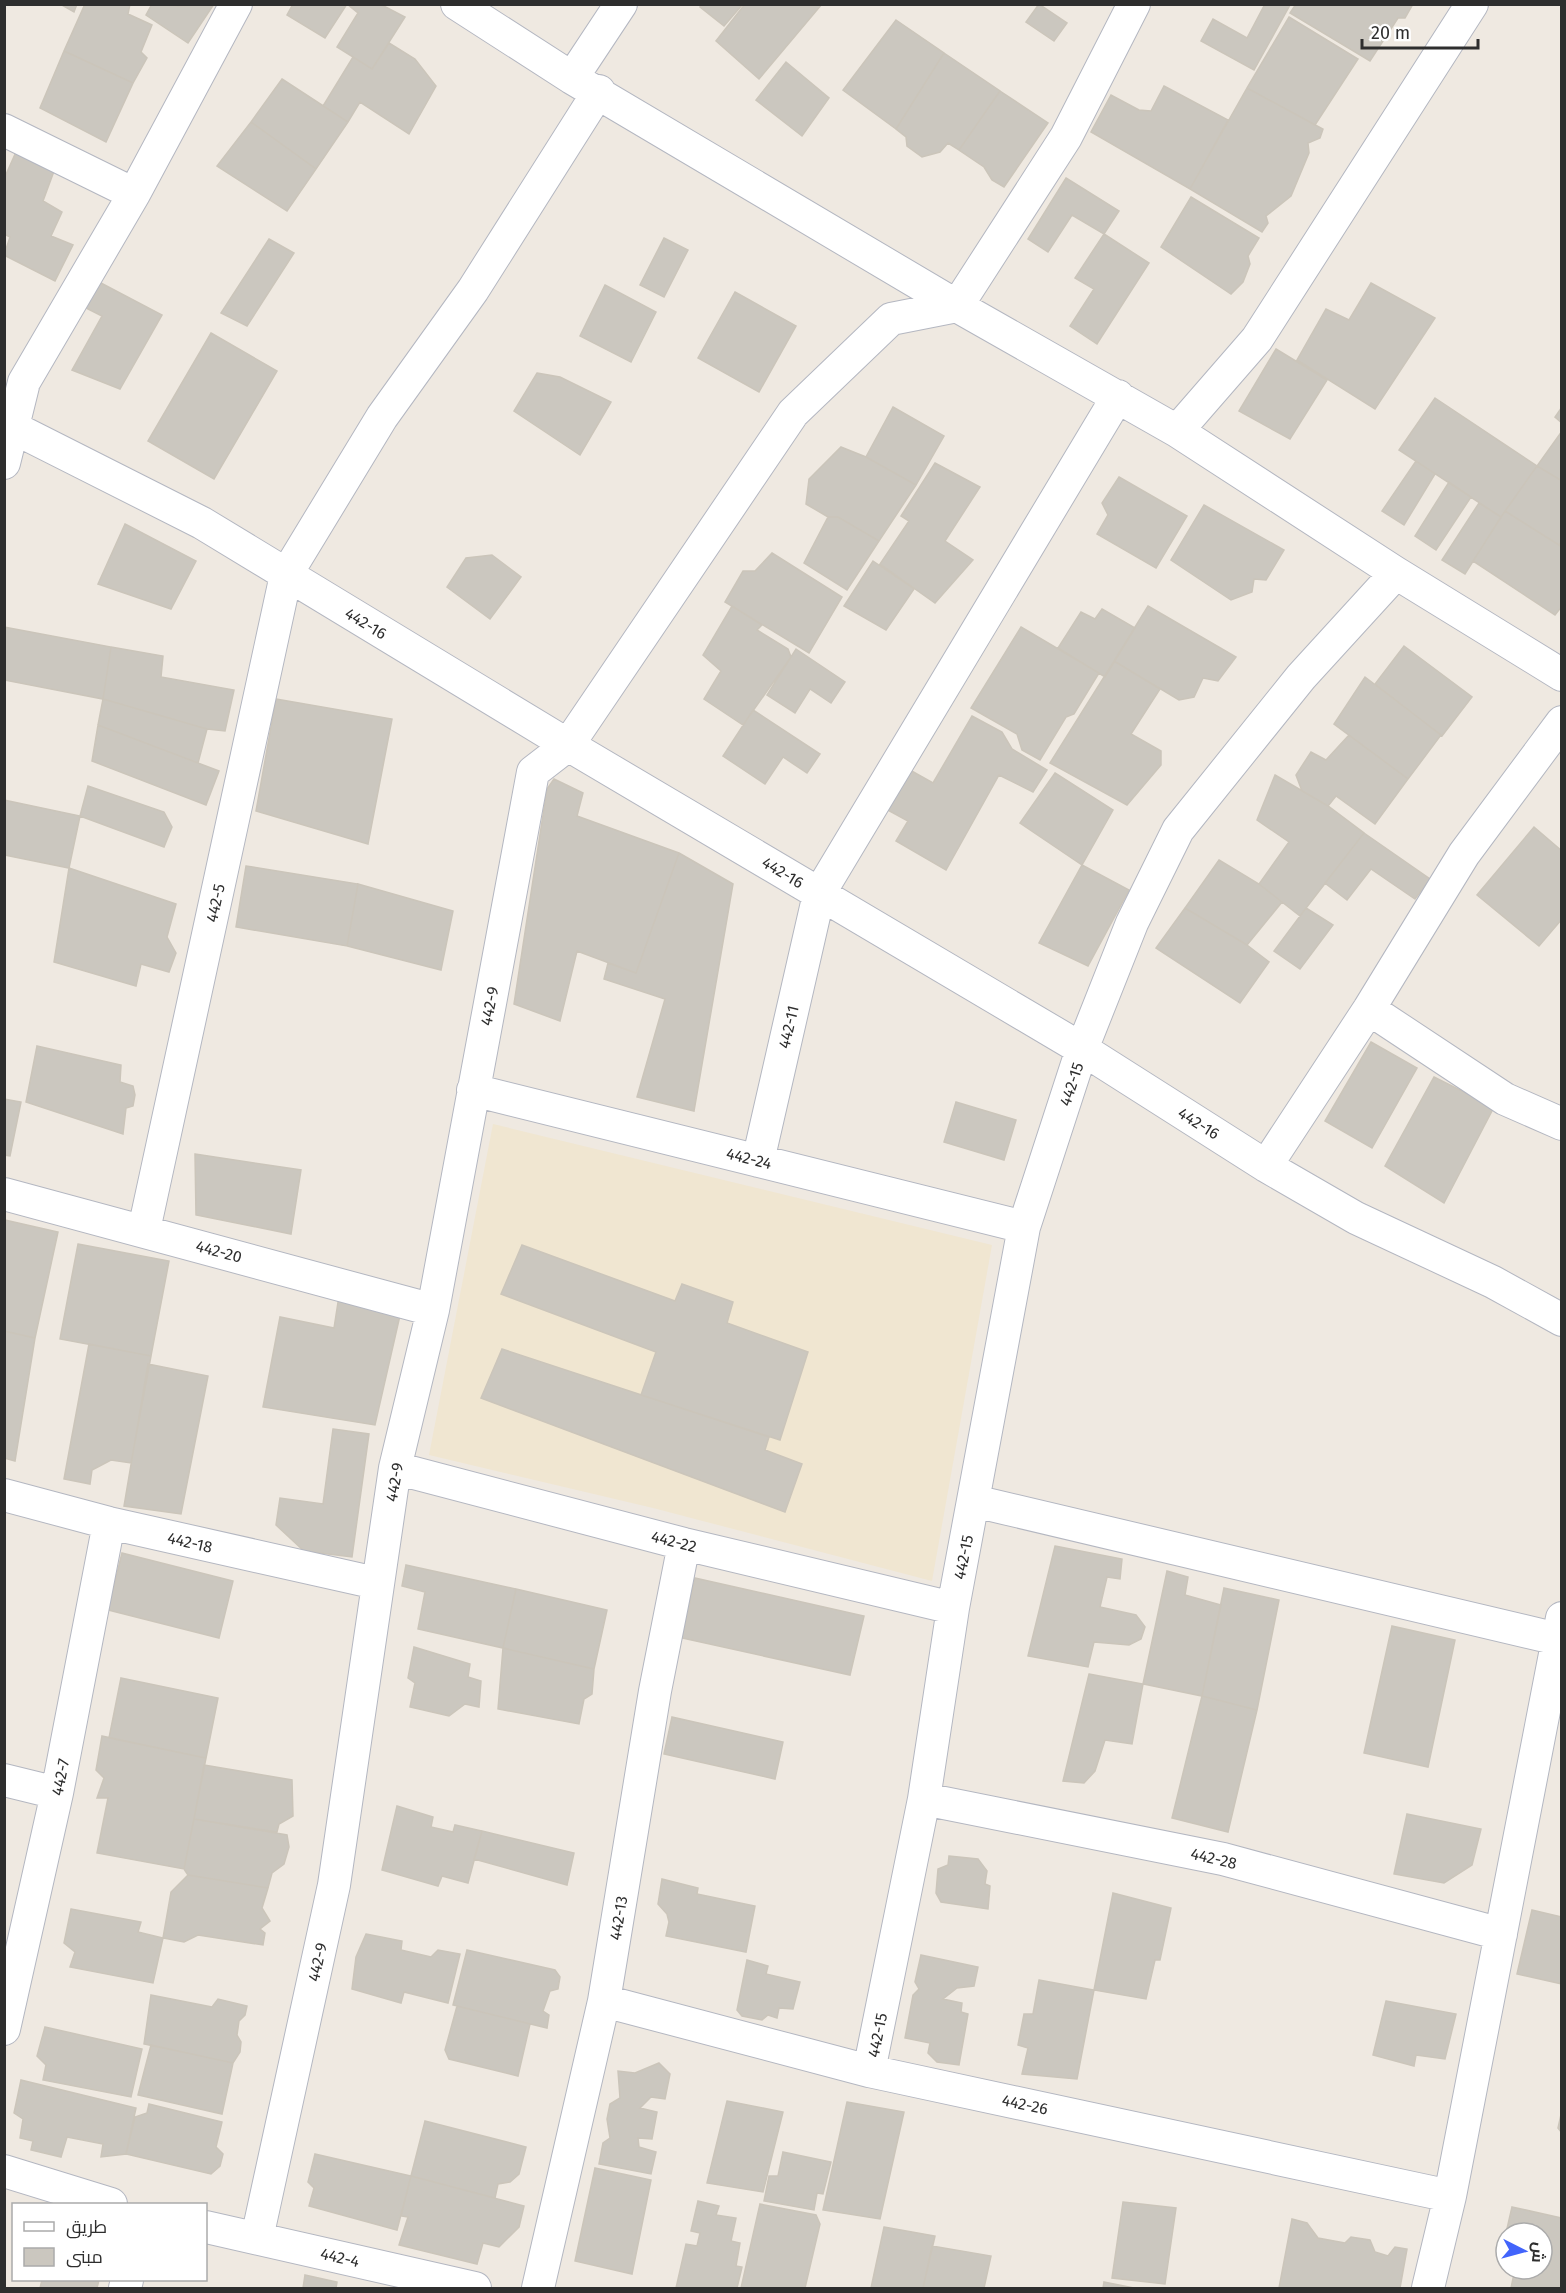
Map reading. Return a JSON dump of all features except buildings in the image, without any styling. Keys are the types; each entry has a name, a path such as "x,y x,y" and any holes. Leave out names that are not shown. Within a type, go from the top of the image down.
{"street":[{"path":"4,463 9,424 24,382 134,194 236,4"},
{"path":"457,4 957,306 1177,431 1396,573 1562,675"},
{"name":"442-5","path":"144,1230 286,575 382,417 473,290 586,84 621,4"},
{"path":"957,306 1066,137 1134,4"},
{"path":"1177,431 1257,339 1472,4"},
{"path":"4,130 134,194"},
{"name":"442-9","path":"256,2238 334,1885 376,1583 395,1468 433,1310 533,772 568,745 793,413 891,319 957,306"},
{"name":"442-11","path":"758,1161 819,894 1118,396"},
{"name":"442-16","path":"9,424 202,523 568,745 1082,1049 1266,1166 1356,1218 1493,1282 1562,1320"},
{"name":"442-15","path":"869,2071 924,1799 953,1608 1024,1227 1082,1049 1132,923 1178,830 1301,677 1396,573"},
{"path":"1266,1166 1369,1009 1464,854 1562,722"},
{"path":"1369,1009 1505,1099 1562,1124"},
{"name":"442-24","path":"473,1090 1024,1227"},
{"name":"442-20","path":"4,1194 433,1310"},
{"name":"442-22","path":"395,1468 684,1544 953,1608"},
{"name":"442-18","path":"4,1495 109,1523 376,1583"},
{"path":"974,1501 1561,1633 1450,2196 1428,2289"},
{"name":"442-7","path":"4,2029 57,1792 109,1523"},
{"name":"442-13","path":"538,2289 604,2001 656,1691 684,1544"},
{"path":"4,1780 57,1792"},
{"name":"442-28","path":"924,1799 1223,1859 1501,1934"},
{"name":"442-26","path":"604,2001 869,2071 1450,2196"},
{"path":"4,2171 105,2203"},
{"name":"442-4","path":"207,2227 475,2289"}],"shaded area":[{"path":"493,1124 992,1245 932,1581 653,1508 429,1455"}]}
